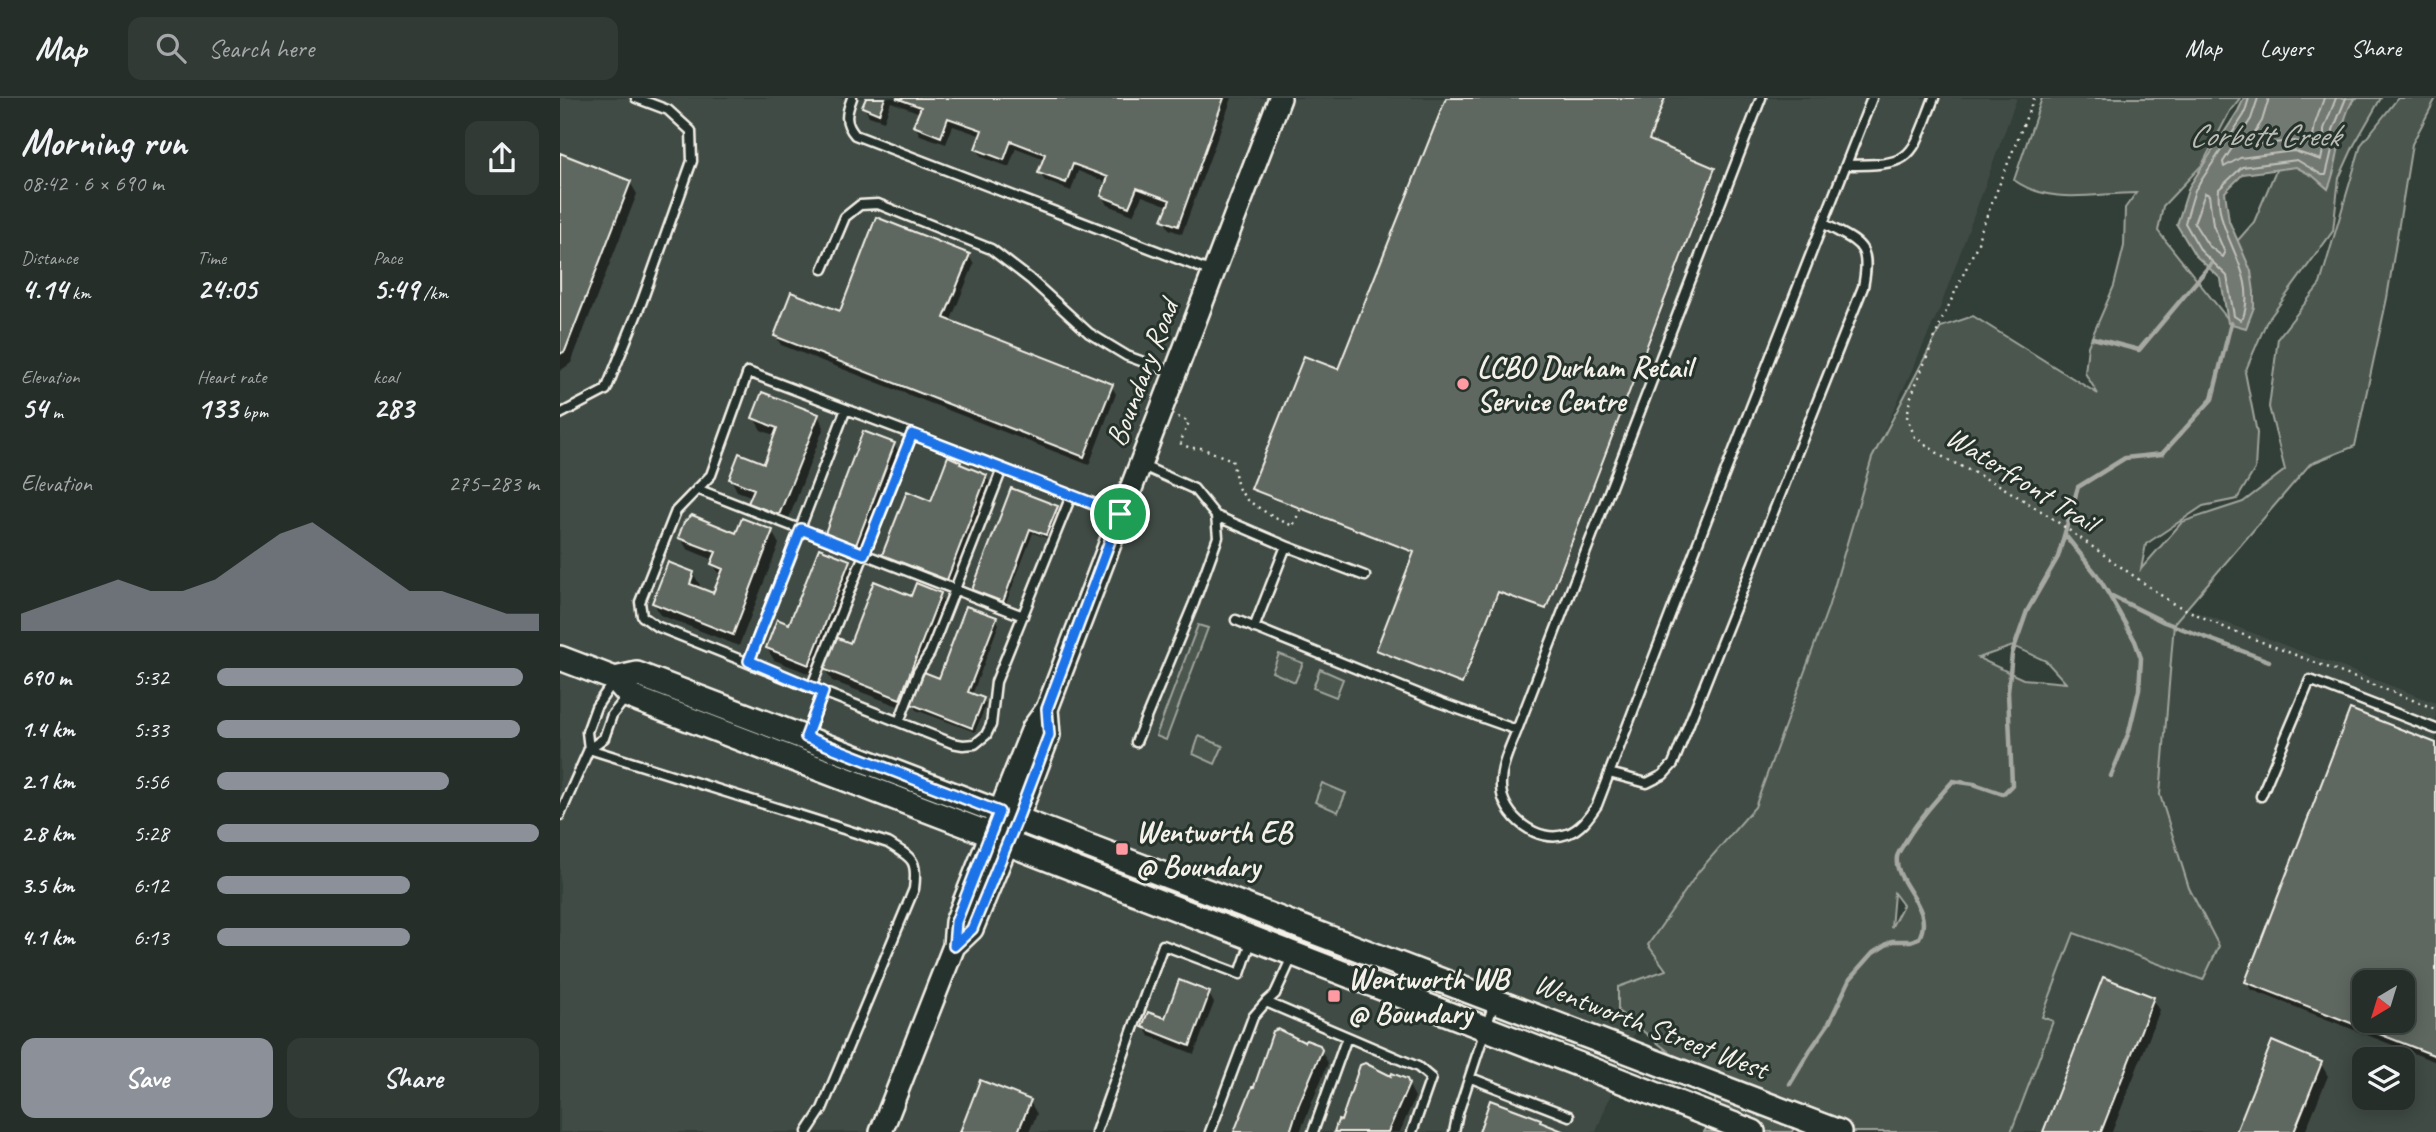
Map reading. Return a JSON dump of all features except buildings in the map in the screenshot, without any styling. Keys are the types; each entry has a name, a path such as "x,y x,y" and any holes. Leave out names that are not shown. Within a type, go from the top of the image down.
{"main road":[{"name":"Wentworth Street West","path":"560,658 615,679 631,697 1753,1132"},
{"name":"Wentworth Street West","path":"615,679 637,674 1839,1132"}],"street":[{"name":"Boundary Road","path":"881,1132 954,946 956,922 1009,814 1033,728 1047,709 1280,98"}],"lane":[{"path":"560,414 606,390 642,301 692,161 691,131 668,110 636,98"},
{"path":"852,98 846,113 846,124 855,135 1213,272"},
{"path":"1761,98 1503,766 1501,789 1509,810 1526,828 1543,835 1565,835 1584,824 1597,805 1872,98"},
{"path":"1846,165 1883,165 1905,158 1915,147 1934,98"},
{"path":"822,269 845,217 860,205 878,204 992,249 1030,279 1089,333 1128,356 1174,373"},
{"path":"1609,773 1647,783 1663,775 1673,764 1863,287 1867,265 1865,253 1858,244 1823,223"},
{"path":"1071,496 996,682 991,725 982,740 975,744 963,746 811,688 656,626 642,615 640,602 676,511 711,475 748,372 1120,514"},
{"path":"749,661 846,409"},
{"path":"811,688 912,434"},
{"path":"1139,464 1194,489 1216,516 1365,576"},
{"path":"899,722 918,672 930,653 1002,469"},
{"path":"697,489 1023,616"},
{"path":"1136,742 1194,603 1217,537 1216,516"},
{"path":"1254,628 1286,546"},
{"path":"1236,620 1441,703 1517,730"},
{"path":"560,815 589,748 587,732 596,707 615,679"},
{"path":"2261,796 2310,680 2436,729"},
{"path":"806,737 823,692"},
{"path":"589,748 604,738 612,715 631,697"},
{"path":"589,748 888,843 910,857 916,872 914,890 822,1109 807,1132"},
{"path":"1096,1132 1163,945 1240,974 1252,939"},
{"path":"1210,1132 1253,1017 1275,995 1293,955"},
{"path":"1454,1132 1495,1000"},
{"path":"1266,1002 1418,1068 1431,1078 1412,1132"},
{"path":"1313,1132 1347,1037"},
{"path":"1471,1078 1569,1116"}],"path":[{"name":"Waterfront Trail","path":"2034,98 1978,243 1941,322 1910,399 1907,418 1915,437 1946,459 1999,485 2049,516 2172,603 2195,615 2436,709"},
{"path":"1171,414 1189,422 1180,443 1232,460 1238,488 1251,504 1293,526 1300,508"}],"shaded area":[{"path":"560,98 2017,98 1940,308 1872,458 1828,608 1755,807 1699,871 1648,945 1662,963 1596,1132 560,1132"},
{"path":"2042,98 2240,98 2230,111 2202,165 2163,206 2158,231 2231,323 2232,247 2254,222 2276,170 2326,134 2356,98 2381,98 2339,178 2333,231 2266,323 2245,372 2257,433 2255,469 2237,499 2203,506 2146,544 2141,569 2182,522 2243,502 2285,470 2269,407 2278,338 2320,284 2361,145 2398,98 2436,98 2412,144 2387,298 2355,446 2310,464 2174,623 2160,795 2189,888 2219,946 2203,980 2074,933 2042,1017 2053,1021 2011,1132 1839,1132 1798,1116 1792,1132 1704,1132 1714,1115 1716,1090 1618,1011 1618,987 1666,970 1648,945 1699,871 1755,807 1828,608 1872,458 1941,327 1973,316 2098,394 2085,373 2088,346 2114,286 2124,246 2125,208 2136,193 2058,196 2028,188 2014,180","holes":["2013,646 2046,661 2066,683 2023,679 1978,658","1894,893 1903,905 1891,928"]},
{"path":"2187,608 2436,703 2436,1132 2011,1132 2053,1022 2042,1018 2074,933 2107,944 2219,946 2189,888 2160,795 2174,623"},
{"path":"1198,625 1208,628 1166,740 1156,736"},
{"path":"1279,654 1303,663 1295,682 1272,672"},
{"path":"1320,669 1343,679 1336,697 1313,688"},
{"path":"1199,736 1223,746 1215,764 1193,754"},
{"path":"1322,783 1346,793 1338,812 1315,802"}],"water":[{"name":"Corbett Creek","path":"2244,98 2354,98 2345,120 2328,189 2313,176 2296,167 2243,174 2225,192 2229,221 2251,271 2254,307 2246,328 2228,323 2221,279 2195,255 2177,225 2189,187"}],"waterway":[{"path":"2093,338 2139,350 2211,264"},
{"name":"Corbett Creek","path":"1790,1084 1829,1023 1850,979 1873,953 1892,941 1919,938 1923,927 1922,916 1897,867 1897,857 1922,818 1953,781 1974,784 2003,794 2012,785 2008,692 2012,654 2027,611 2058,557 2078,487 2125,458 2162,454 2212,399 2231,323"},
{"path":"2065,535 2097,575 2135,641 2141,658 2139,690 2129,732 2111,776"},
{"path":"2112,596 2164,622 2269,661"}],"place":[{"name":"LCBO Durham Retail Service Centre","path":"1463,384"},
{"name":"Wentworth EB @ Boundary","path":"1122,849"},
{"name":"Wentworth WB @ Boundary","path":"1334,996"}],"route":[{"path":"912,434 1120,514 1047,709 1049,735 1018,817 972,929 954,946 956,922 999,812 806,737 823,692 749,661 801,529 864,554 912,434"}]}
